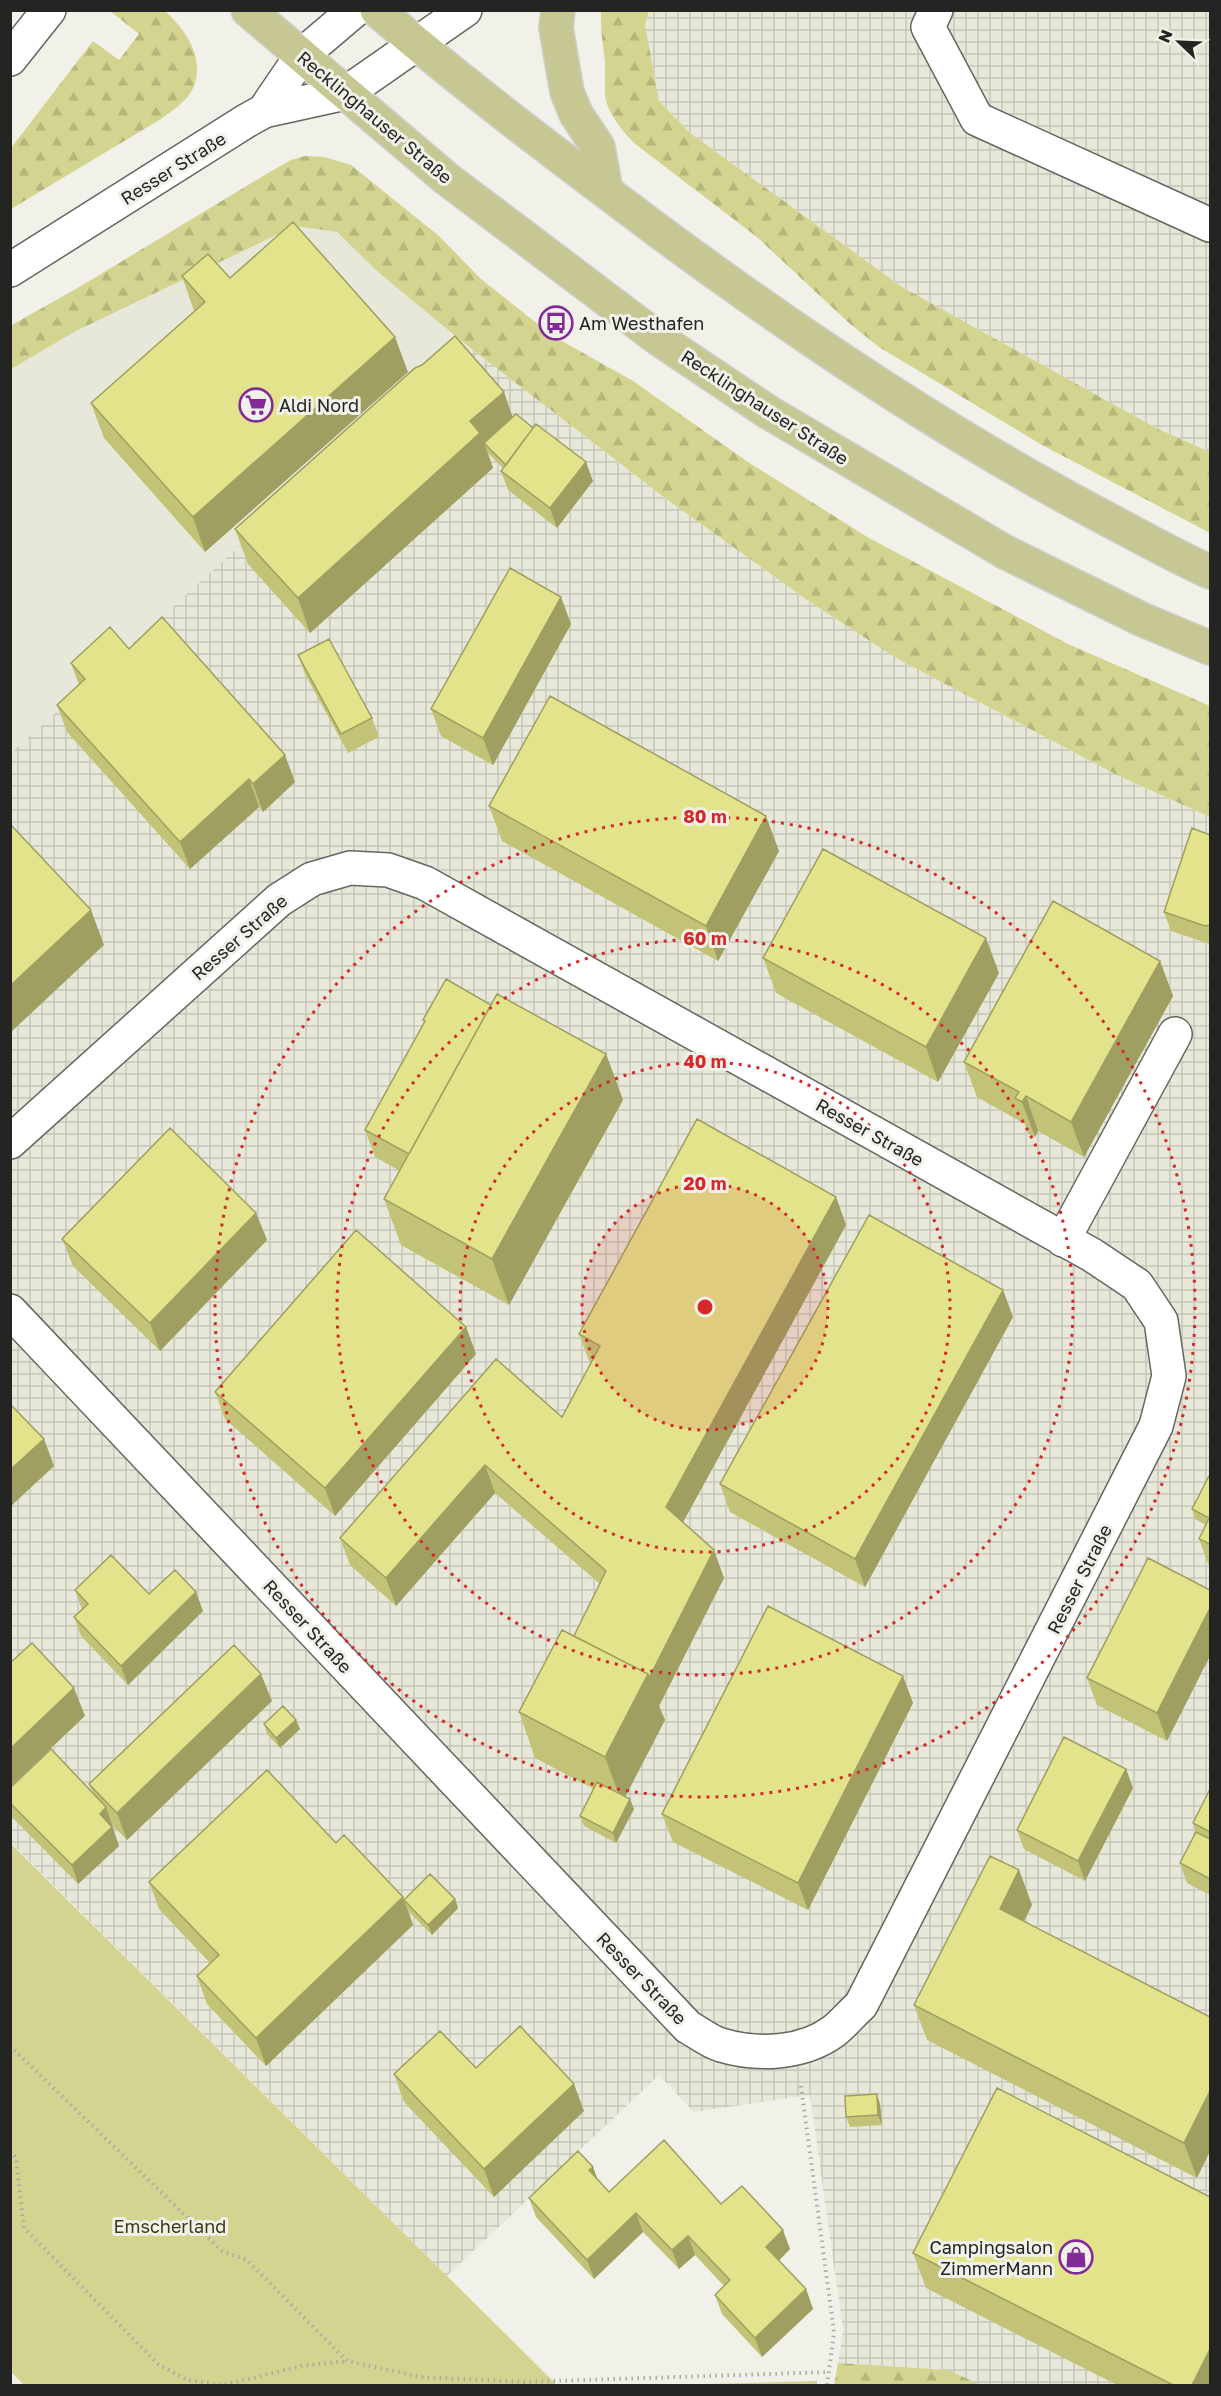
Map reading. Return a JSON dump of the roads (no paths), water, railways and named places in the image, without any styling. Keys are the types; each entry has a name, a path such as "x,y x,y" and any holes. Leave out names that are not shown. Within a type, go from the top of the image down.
{"main road":[{"name":"Recklinghauser Straße","path":"248,10 447,179 659,339 768,412 1005,552 1141,619 1210,648"},
{"path":"376,10 417,45 606,191 773,315 943,425 1065,497 1210,572"},
{"path":"558,10 556,28 567,92 576,114 598,147 606,191"}],"street":[{"path":"10,59 50,10"},
{"path":"264,111 302,55 355,10"},
{"path":"346,93 465,10"},
{"path":"936,10 928,27 977,119 1210,225"},
{"name":"Resser Straße","path":"10,270 264,111 346,93"},
{"name":"Resser Straße","path":"10,1142 279,900 312,879 350,868 388,870 425,883 1064,1240 1137,1285 1161,1322 1169,1376 1156,1426 861,2005 834,2031 813,2042 796,2048 755,2053 720,2045 688,2027 10,1311"},
{"path":"1064,1240 1175,1034"}],"place":[{"name":"Am Westhafen","path":"556,323"},
{"name":"Aldi Nord","path":"256,405"},
{"name":"Campingsalon ZimmerMann","path":"1076,2257"}],"park label":[{"name":"Emscherland","path":"170,2226"}]}
